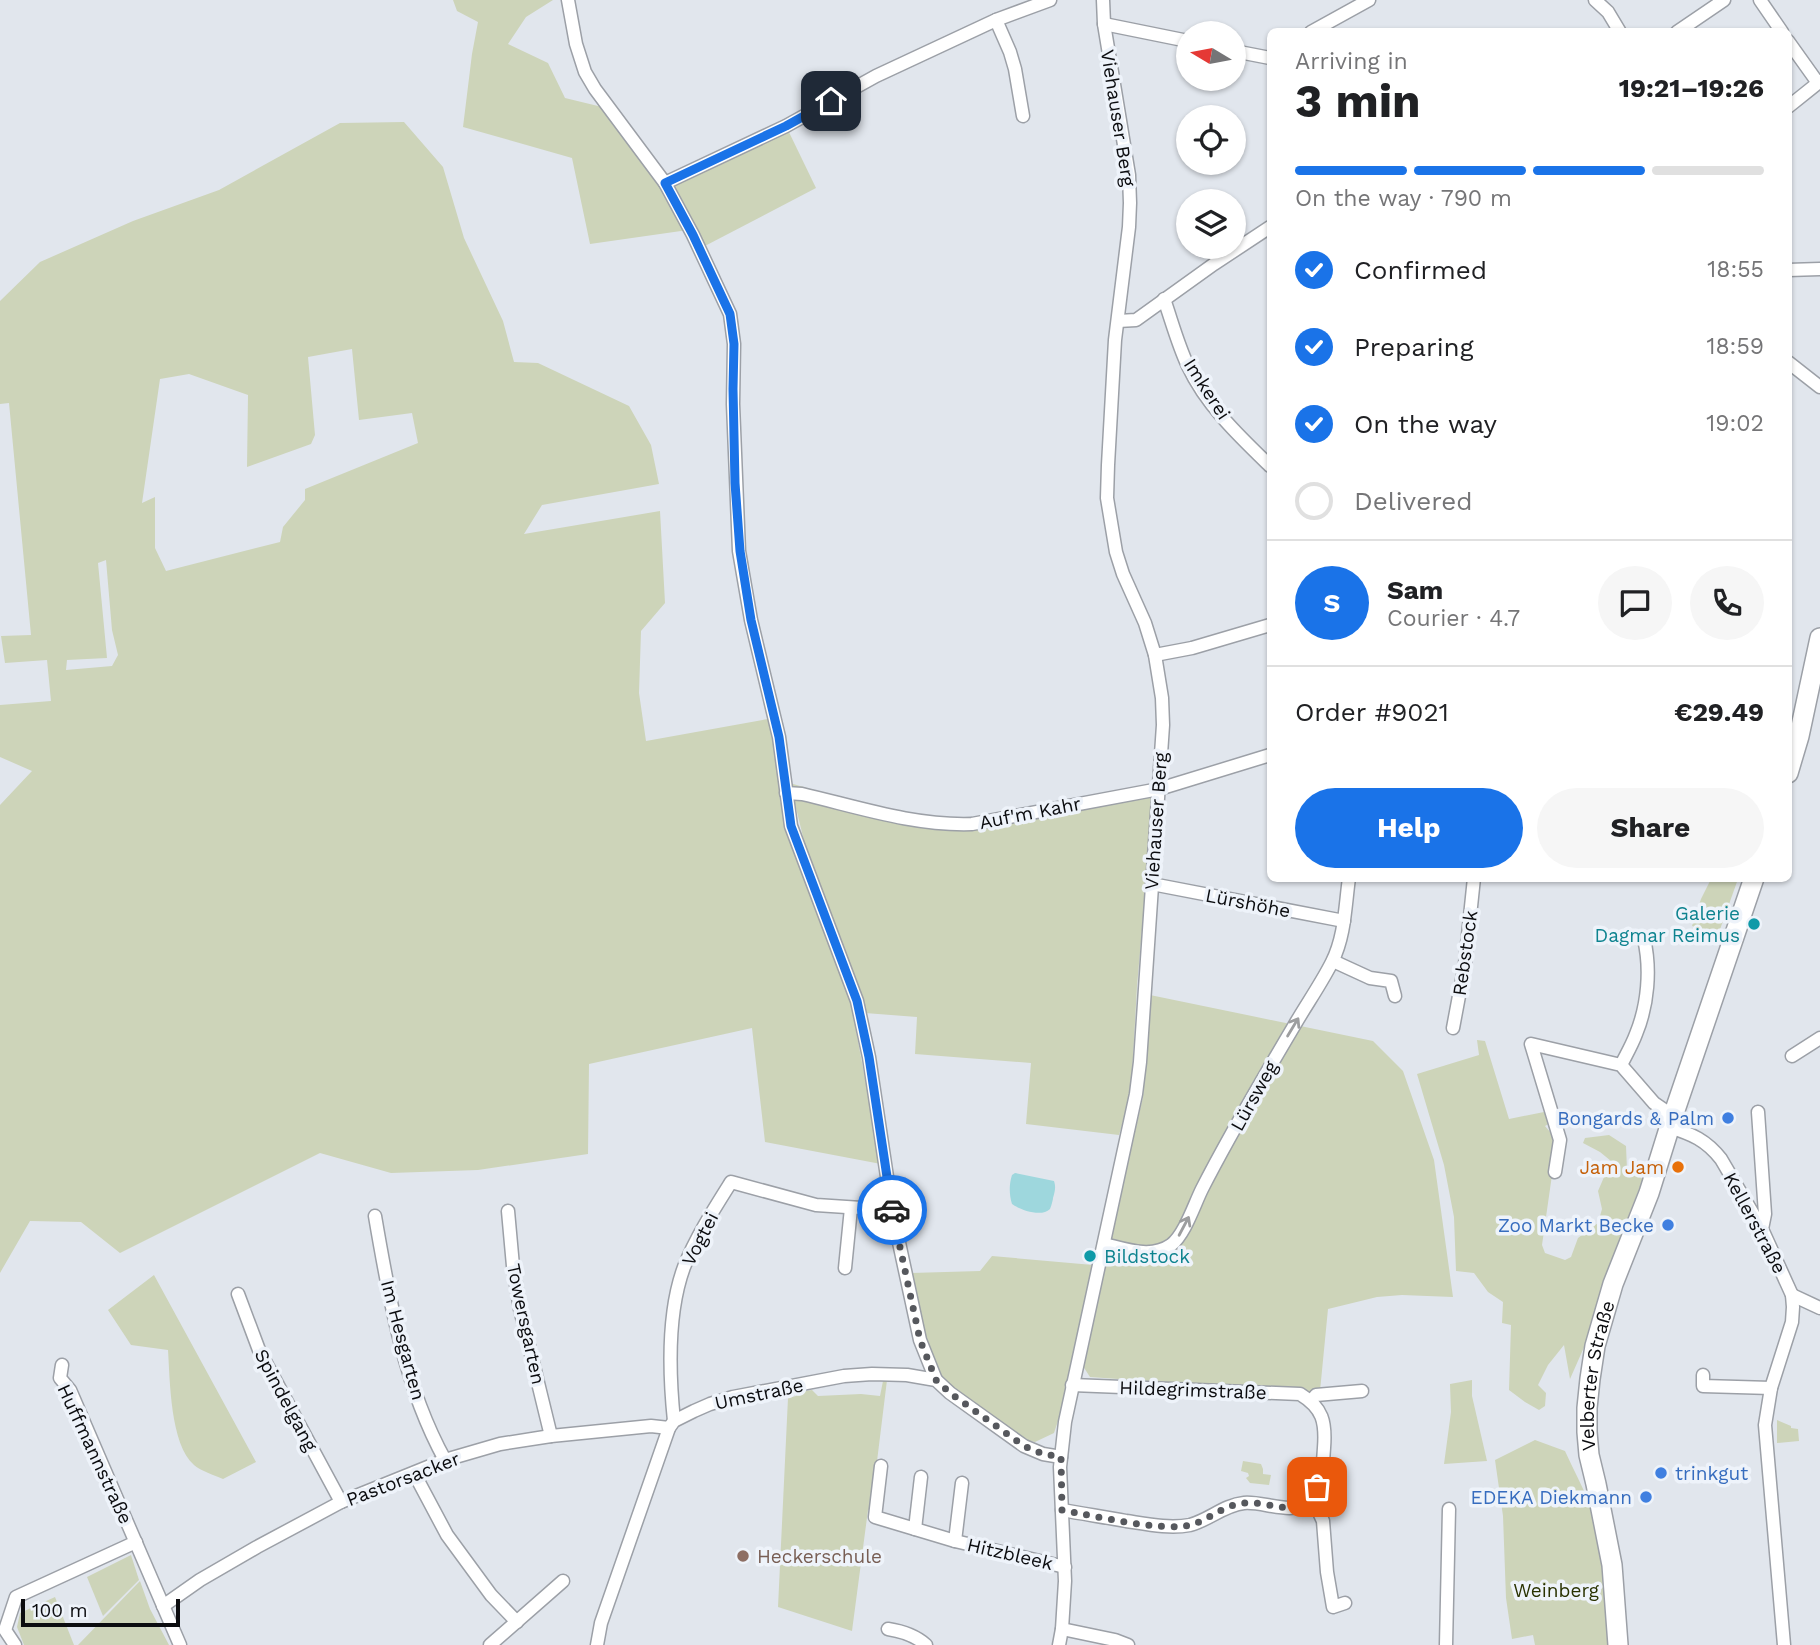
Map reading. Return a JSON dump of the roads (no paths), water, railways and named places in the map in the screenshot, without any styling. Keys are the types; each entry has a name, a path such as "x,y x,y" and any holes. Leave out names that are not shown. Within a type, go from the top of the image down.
{"main road":[{"path":"1792,760 1820,638"},
{"name":"Velberter Straße","path":"1618,1645 1612,1565 1589,1455 1587,1408 1595,1346 1613,1284 1649,1193 1753,882"}],"street":[{"path":"568,0 584,72 665,183 730,314 734,344 735,483 740,551 754,634 779,737 791,826 857,1001 869,1057 892,1210 920,1340 936,1380 950,1393 1024,1446 1043,1454 1061,1457"},
{"path":"665,183 786,126 876,76 996,20 1050,0"},
{"name":"Viehauser Berg","path":"1059,1645 1065,1567 1061,1457 1072,1385 1136,1094 1163,710 1155,655 1145,623 1115,552 1108,507 1108,465 1118,321 1130,203 1129,175 1104,24 1103,0"},
{"path":"1318,28 1369,0"},
{"path":"1595,0 1608,12 1618,28"},
{"path":"1683,28 1724,0"},
{"path":"1760,0 1779,28"},
{"path":"996,20 1015,69 1023,116"},
{"path":"1104,24 1176,39"},
{"path":"1792,46 1819,82 1792,104"},
{"path":"1246,53 1267,56"},
{"path":"1118,321 1136,320 1267,229"},
{"path":"1792,270 1820,270"},
{"name":"Imkerei","path":"1164,299 1195,379 1230,426 1267,463"},
{"path":"1792,365 1820,387"},
{"path":"1155,655 1192,648 1267,626"},
{"name":"Auf'm Kahr","path":"786,793 802,794 927,823 972,824 1159,789 1267,756"},
{"name":"Lürsweg","path":"1104,1244 1132,1251 1154,1252 1170,1245 1181,1233 1220,1154 1333,961 1344,921 1349,882"},
{"name":"Rebstock","path":"1453,1028 1465,964 1474,882"},
{"name":"Lürshöhe","path":"1152,884 1344,921"},
{"path":"1621,1065 1637,1033 1645,1003 1648,956 1644,939"},
{"path":"1333,961 1370,978 1391,981 1395,996"},
{"path":"1792,1056 1820,1038"},
{"path":"1555,1172 1560,1140 1531,1044 1621,1065 1671,1122"},
{"path":"1758,1112 1765,1214 1762,1229"},
{"name":"Kellerstraße","path":"1671,1122 1703,1141 1721,1159 1762,1229 1792,1295 1791,1322 1771,1388 1765,1425 1784,1645"},
{"name":"Vogtei","path":"671,1425 672,1336 681,1277 695,1242 731,1182 816,1205 892,1210"},
{"path":"845,1268 851,1208"},
{"name":"Towersgarten","path":"508,1211 520,1309 551,1436"},
{"name":"Im Hesgarten","path":"375,1216 392,1311 428,1423 445,1460"},
{"name":"Spindelgang","path":"238,1294 259,1350 341,1502"},
{"path":"1792,1295 1820,1308"},
{"name":"Huffmannstraße","path":"62,1365 60,1378 70,1390 180,1645"},
{"name":"Umstraße","path":"671,1425 710,1404 733,1397 844,1376 891,1374 936,1380"},
{"path":"1703,1375 1703,1386 1771,1388"},
{"name":"Hildegrimstraße","path":"1072,1385 1300,1394 1311,1401 1316,1395 1362,1391"},
{"path":"1062,1510 1167,1527 1191,1525 1232,1505 1258,1503 1286,1508 1297,1507 1308,1502 1317,1487 1322,1466 1325,1443 1323,1420 1319,1408 1311,1401"},
{"path":"597,1645 605,1612 671,1425"},
{"name":"Pastorsacker","path":"163,1606 211,1573 341,1502 445,1460 500,1444 551,1436 671,1425"},
{"name":"Hitzbleek","path":"881,1466 875,1517 956,1541 1065,1567"},
{"path":"414,1473 447,1535 491,1595 517,1622"},
{"path":"915,1529 921,1477"},
{"name":"Hitzbleek","path":"956,1541 962,1483"},
{"path":"1308,1502 1317,1508 1323,1521 1333,1607 1345,1602"},
{"path":"1446,1645 1449,1509"},
{"name":"Huffmannstraße","path":"15,1645 5,1630 16,1597 136,1542"},
{"path":"490,1645 563,1581"},
{"path":"888,1629 910,1635 926,1645"},
{"path":"1062,1629 1128,1645"}],"water":[{"path":"1015,1173 1054,1181 1055,1191 1050,1209 1036,1213 1012,1204 1010,1185"}],"place":[{"name":"Galerie Dagmar Reimus","path":"1754,924"},
{"name":"Bongards & Palm","path":"1728,1118"},
{"name":"Jam Jam","path":"1678,1167"},
{"name":"Zoo Markt Becke","path":"1668,1225"},
{"name":"Bildstock","path":"1090,1256"},
{"name":"trinkgut","path":"1661,1473"},
{"name":"EDEKA Diekmann","path":"1646,1497"},
{"name":"Heckerschule","path":"743,1556"}],"park label":[{"name":"Weinberg","path":"1556,1590"}]}
